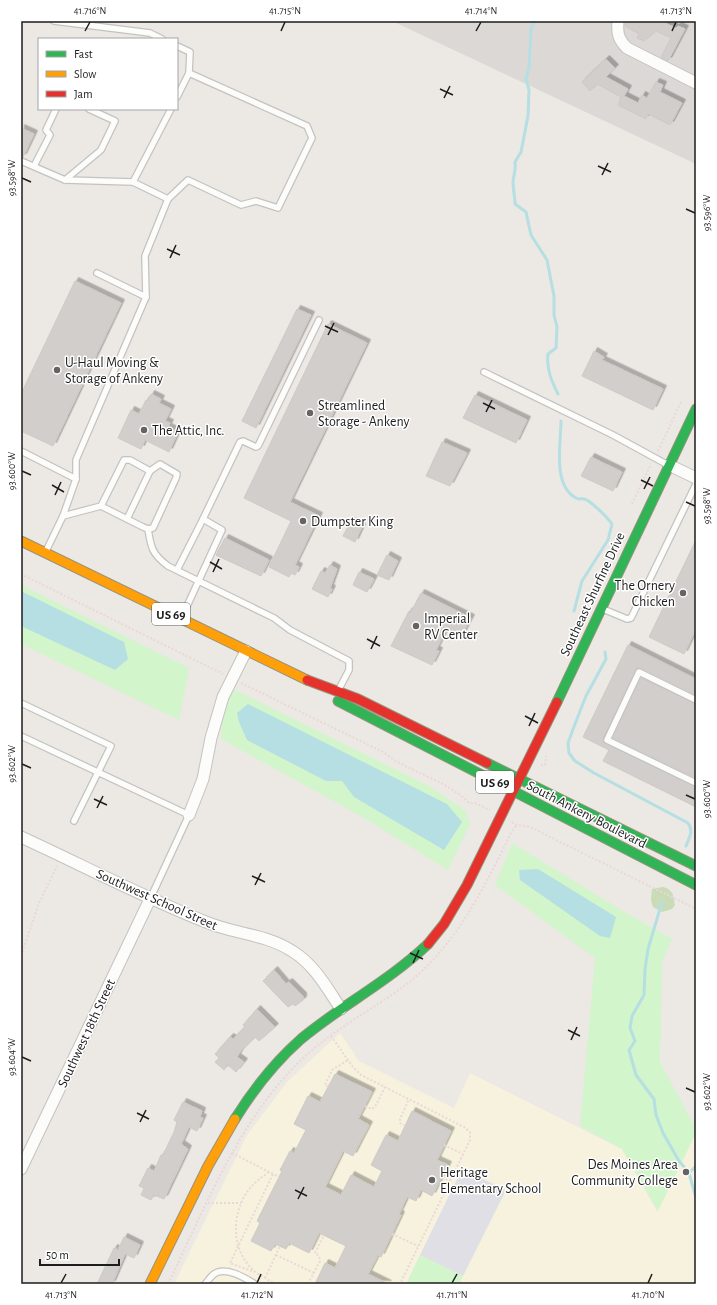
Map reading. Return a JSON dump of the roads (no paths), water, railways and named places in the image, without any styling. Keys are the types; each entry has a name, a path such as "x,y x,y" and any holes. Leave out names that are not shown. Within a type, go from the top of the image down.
{"main road":[{"name":"Southeast Shurfine Drive","path":"150,1284 229,1127 255,1090 282,1057 310,1032 341,1008 399,970 442,928 468,884 696,409"},
{"name":"South Ankeny Boulevard","path":"21,541 297,676 359,713 696,885"},
{"name":"South Ankeny Boulevard","path":"297,676 358,699 696,866"}],"street":[{"path":"618,21 617,33 620,41 627,48 696,83"},
{"path":"669,465 696,478"},
{"path":"189,815 203,779 211,738 223,697 246,651"},
{"name":"Southwest School Street","path":"21,837 225,930 257,935 292,951 313,968 341,1008"},
{"name":"Southwest 18th Street","path":"21,1169 151,897"}],"lane":[{"path":"54,21 150,33 160,38"},
{"path":"178,46 190,52 189,73 178,95"},
{"path":"45,553 63,516 76,479 76,460 146,297 144,256 168,199 188,180 241,205 256,201 278,208 312,138 307,126 189,73"},
{"path":"34,166 50,135 46,130 56,110"},
{"path":"65,180 101,150 115,122 91,110"},
{"path":"133,182 170,110"},
{"path":"21,161 65,180 133,182 168,199"},
{"path":"97,273 146,297"},
{"path":"177,570 240,442 243,441 256,447 258,446 318,320"},
{"path":"484,372 613,435 669,465"},
{"path":"21,451 76,479"},
{"path":"101,506 124,460 130,460 150,471"},
{"path":"63,516 101,506 127,519 148,529 153,528 177,474 160,464 150,471 127,519"},
{"path":"601,608 627,619 631,618 696,484"},
{"path":"181,619 223,532 221,529 203,519"},
{"path":"148,529 151,549 158,558 199,582 274,618 290,630 349,661 349,670 338,692"},
{"path":"696,700 639,672 607,740 696,783"},
{"path":"21,703 111,746 74,821"},
{"path":"21,736 189,815 151,897"},
{"path":"205,1284 214,1274 223,1271 232,1273 255,1284"}],"water":[{"path":"21,591 124,642 128,659 115,670 21,626"},
{"path":"248,704 447,804 462,822 444,850 354,797 342,781 326,781 247,740 239,722 237,713"},
{"path":"538,869 616,917 610,938 600,936 520,880 519,870"}],"waterway":[{"path":"534,21 531,30 529,67 526,79 529,90 528,116 521,152 515,162 513,184 515,204 526,212 531,235 547,260 554,296 554,315 557,327 556,348 548,354 548,365 558,394"},
{"path":"561,421 559,452 561,474 564,484 568,492 577,499 584,499 590,502 612,524 608,540 582,581 574,611"},
{"path":"605,652 606,659 586,696 568,743 569,753 575,761 594,773 688,823 691,832 686,846"},
{"path":"662,902 648,949 645,969 644,995 632,1016 630,1028 635,1041 629,1050 636,1075 654,1099 656,1115 663,1133 679,1161 689,1173 696,1198"},
{"path":"689,1173 696,1166"}],"place":[{"name":"U-Haul Moving & Storage of Ankeny","path":"57,370"},
{"name":"Streamlined Storage - Ankeny","path":"310,413"},
{"name":"The Attic, Inc.","path":"144,430"},
{"name":"Dumpster King","path":"303,521"},
{"name":"The Ornery Chicken","path":"683,593"},
{"name":"Imperial RV Center","path":"416,626"},
{"name":"Des Moines Area Community College","path":"686,1172"},
{"name":"Heritage Elementary School","path":"432,1180"}]}
